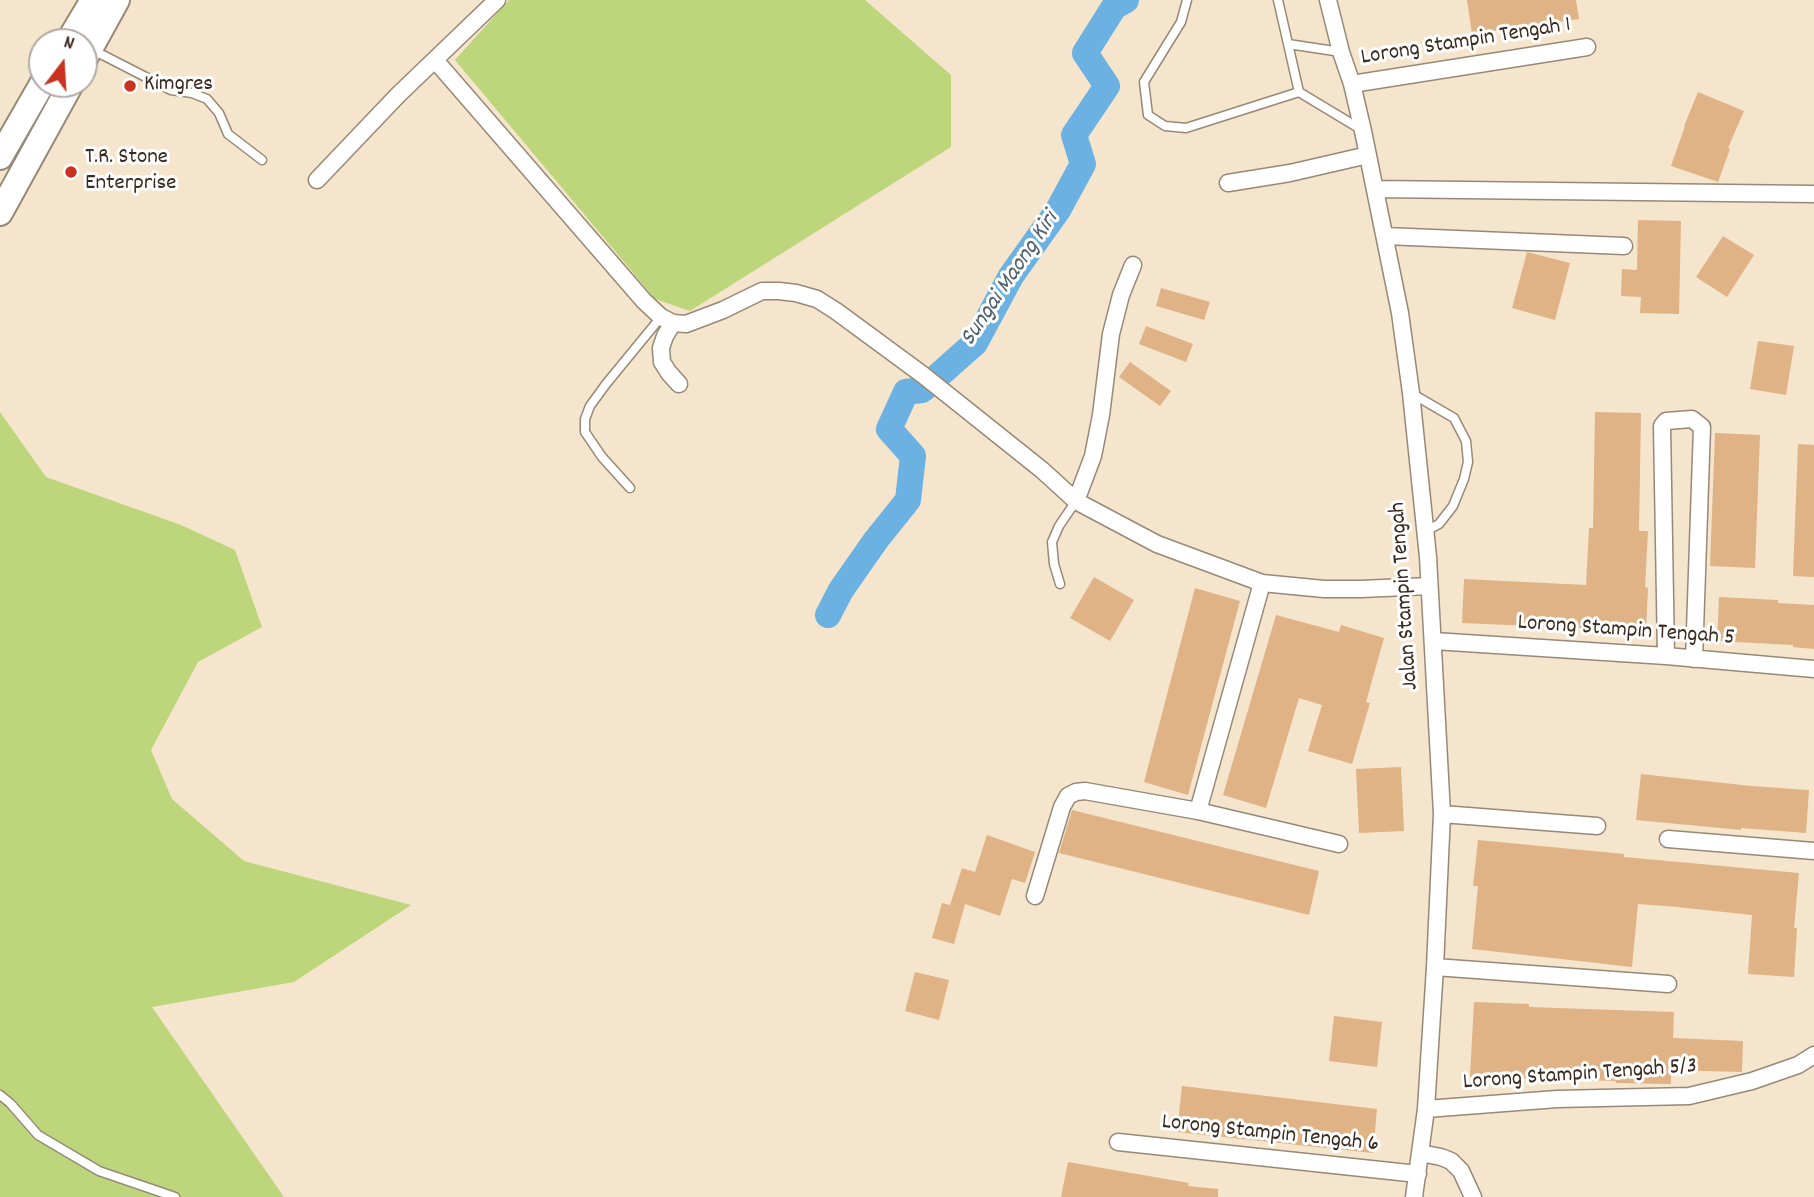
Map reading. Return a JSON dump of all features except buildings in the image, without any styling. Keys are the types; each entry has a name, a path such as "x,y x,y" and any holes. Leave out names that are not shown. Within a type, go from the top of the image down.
{"highway":[{"path":"86,28 93,0"},
{"path":"96,28 117,0"},
{"path":"0,157 34,98"},
{"path":"0,213 63,98"}],"street":[{"path":"317,180 398,95 497,0"},
{"name":"Jalan Stampin Tengah","path":"1328,0 1363,131 1400,313 1426,531 1434,641 1442,814 1436,967 1426,1109 1414,1197"},
{"name":"Lorong Stampin Tengah 1","path":"1352,84 1587,47"},
{"path":"435,60 644,301 667,320 686,324 762,291 779,290 817,299 923,375 1042,470 1076,501 1157,544 1262,583 1324,589 1429,586"},
{"path":"1228,183 1290,173 1368,155"},
{"path":"1376,189 1814,194"},
{"path":"1385,236 1624,246"},
{"path":"1076,501 1093,456 1111,334 1133,265"},
{"path":"667,320 661,348 662,362 679,384"},
{"path":"1666,656 1662,426 1666,421 1692,419 1702,427 1694,659"},
{"path":"1198,811 1262,583"},
{"name":"Lorong Stampin Tengah 5","path":"1434,641 1814,669"},
{"path":"1035,896 1062,807 1069,796 1076,792 1085,791 1198,811 1339,844"},
{"path":"1442,814 1597,826"},
{"path":"1668,839 1814,851"},
{"path":"1436,967 1668,984"},
{"name":"Lorong Stampin Tengah 5/3","path":"1426,1109 1557,1099 1689,1096 1752,1081 1798,1065 1814,1055"},
{"name":"Lorong Stampin Tengah 6","path":"1118,1142 1418,1174"},
{"path":"1420,1153 1451,1161 1461,1171 1473,1197"}],"lane":[{"path":"1186,0 1181,22 1144,82 1148,115 1165,126 1186,128 1299,92"},
{"path":"1278,0 1299,92 1363,131"},
{"path":"1288,44 1341,52"},
{"path":"98,58 171,90 192,93 207,99 219,113 228,134 262,160"},
{"path":"630,488 602,457 585,432 585,419 590,406 606,384 667,320"},
{"path":"1411,393 1454,418 1466,441 1468,462 1453,506 1439,524 1426,531"},
{"path":"1060,584 1054,564 1052,542 1076,501"},
{"path":"0,1095 38,1135 99,1171 175,1197"}],"green space":[{"path":"509,0 865,0 951,75 951,147 690,311 655,299 455,60"},
{"path":"0,412 46,477 181,525 235,550 262,627 198,662 151,750 172,799 244,861 411,905 294,982 152,1007 284,1197 0,1197"}],"waterway":[{"name":"Sungai Maong Kiri","path":"828,615 841,590 908,500 913,456 889,429 906,392 922,390 975,343 1011,276 1058,210 1083,164 1074,135 1107,86 1085,53 1114,7 1126,0"}],"place":[{"name":"Kimgres","path":"130,86"},
{"name":"T.R. Stone Enterprise","path":"71,172"}]}
